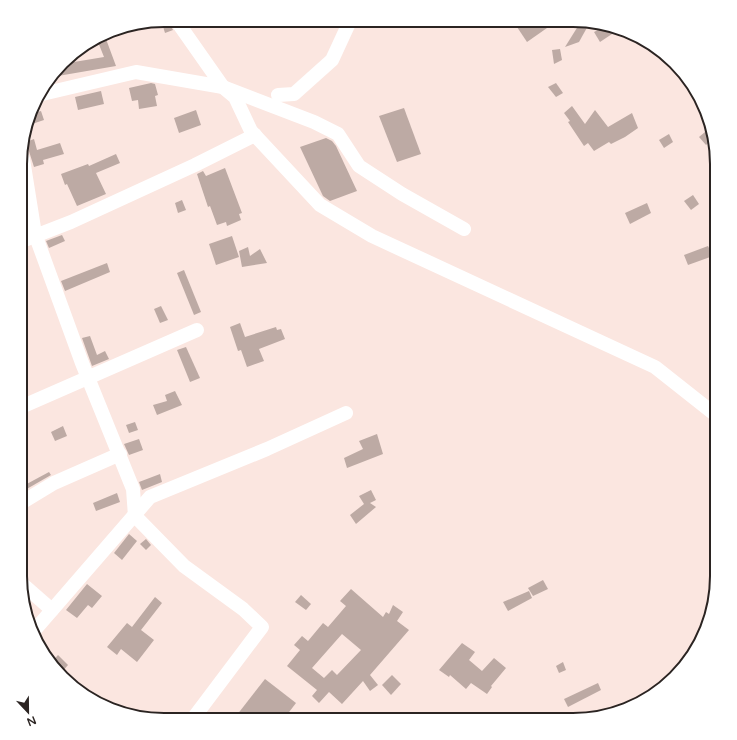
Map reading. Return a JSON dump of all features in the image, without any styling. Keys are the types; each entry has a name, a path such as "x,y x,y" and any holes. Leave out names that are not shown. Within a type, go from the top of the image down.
{"street":[{"path":"181,27 223,87 235,97 251,131 320,205 372,236 655,367 710,410"},
{"path":"278,95 294,94 332,60 347,27"},
{"path":"46,93 136,72 223,87 314,122 338,134 359,166 402,194 464,229"},
{"path":"27,238 35,234 71,222 196,165 255,135"},
{"path":"27,185 35,234 89,378 133,489 135,516 184,566 243,609 262,628 197,713"},
{"path":"27,404 89,378 166,342 197,330"},
{"path":"37,628 150,497 267,449 346,412"},
{"path":"27,499 54,483 120,454"},
{"path":"28,589 52,610"}],"building":[{"path":"163,27 172,27 173,30 165,33"},
{"path":"517,27 548,27 527,42"},
{"path":"577,27 587,28 579,42 565,47"},
{"path":"599,30 613,33 600,42 594,32"},
{"path":"106,39 116,66 60,76 73,62 104,57 98,43"},
{"path":"560,49 562,60 554,64 552,50"},
{"path":"151,83 155,84 158,95 155,96 157,106 139,109 138,100 132,101 129,88"},
{"path":"556,83 563,93 556,97 548,87"},
{"path":"101,91 104,104 78,110 75,97"},
{"path":"572,106 585,124 595,110 608,127 632,113 638,128 625,137 611,144 609,142 594,151 588,143 584,146 568,122 570,121 564,113"},
{"path":"404,108 421,154 397,162 379,116"},
{"path":"196,110 201,125 179,133 174,118"},
{"path":"41,111 44,120 33,124 34,120 37,112"},
{"path":"705,132 708,143 706,145 699,137"},
{"path":"669,134 673,142 664,148 659,140"},
{"path":"326,138 332,141 336,146 357,191 330,201 323,196 300,147"},
{"path":"34,139 37,150 60,143 64,154 43,160 44,164 34,167 28,148 29,141"},
{"path":"116,154 120,163 96,173 106,194 77,206 67,184 65,185 61,174 88,164 89,166"},
{"path":"225,168 242,213 239,214 241,220 227,226 226,222 217,225 210,206 208,207 197,174 203,171 206,176"},
{"path":"693,195 699,204 691,210 684,201"},
{"path":"182,200 186,210 178,213 175,203"},
{"path":"647,203 651,213 630,224 625,213"},
{"path":"62,235 65,241 49,248 46,241"},
{"path":"232,236 239,257 216,265 209,244"},
{"path":"708,246 710,250 710,257 688,265 684,255"},
{"path":"248,247 250,256 260,249 267,263 242,267 239,251"},
{"path":"107,263 110,272 65,291 61,281"},
{"path":"184,270 201,312 194,315 177,273"},
{"path":"161,306 168,320 160,323 154,309"},
{"path":"240,323 245,337 276,327 277,330 281,329 285,339 259,349 264,361 247,367 241,350 238,351 230,327"},
{"path":"90,336 97,355 105,351 109,359 92,366 82,338"},
{"path":"186,347 200,378 190,382 177,350"},
{"path":"175,391 182,405 157,415 153,405 167,401 165,395"},
{"path":"135,422 138,430 129,433 126,425"},
{"path":"63,426 67,436 55,441 51,432"},
{"path":"377,434 383,454 347,468 344,458 363,449 359,441"},
{"path":"139,439 143,450 129,455 124,444"},
{"path":"49,472 51,475 27,489 27,484"},
{"path":"160,474 162,482 142,490 139,482"},
{"path":"371,490 376,500 370,503 376,507 356,524 350,515 364,504 359,496"},
{"path":"117,493 120,502 96,511 93,503"},
{"path":"129,534 137,541 122,560 114,553"},
{"path":"146,539 151,545 146,550 140,544"},
{"path":"543,580 548,589 533,596 528,588"},
{"path":"87,584 102,596 92,608 88,605 77,618 66,610"},
{"path":"351,589 383,617 386,612 389,614 393,605 403,612 397,621 409,630 370,675 378,685 370,691 363,681 342,704 329,692 319,703 312,696 317,690 287,666 300,650 294,645 302,636 308,641 323,623 328,627 346,606 340,601","holes":["342,634 361,650 337,675 332,670 324,678 312,668"]},
{"path":"529,591 532,598 508,611 503,602"},
{"path":"301,595 311,604 306,610 295,602"},
{"path":"155,597 162,603 141,630 154,640 137,662 121,649 117,655 107,647 127,623 132,627"},
{"path":"462,643 475,652 469,660 482,671 494,658 506,668 491,686 492,687 487,694 471,683 466,689 450,675 449,677 439,670"},
{"path":"58,655 68,665 64,670 54,659"},
{"path":"563,662 566,670 559,673 556,666"},
{"path":"392,675 401,684 391,695 382,685"},
{"path":"265,679 296,703 288,713 238,713"},
{"path":"598,683 601,690 568,707 564,699"}]}
